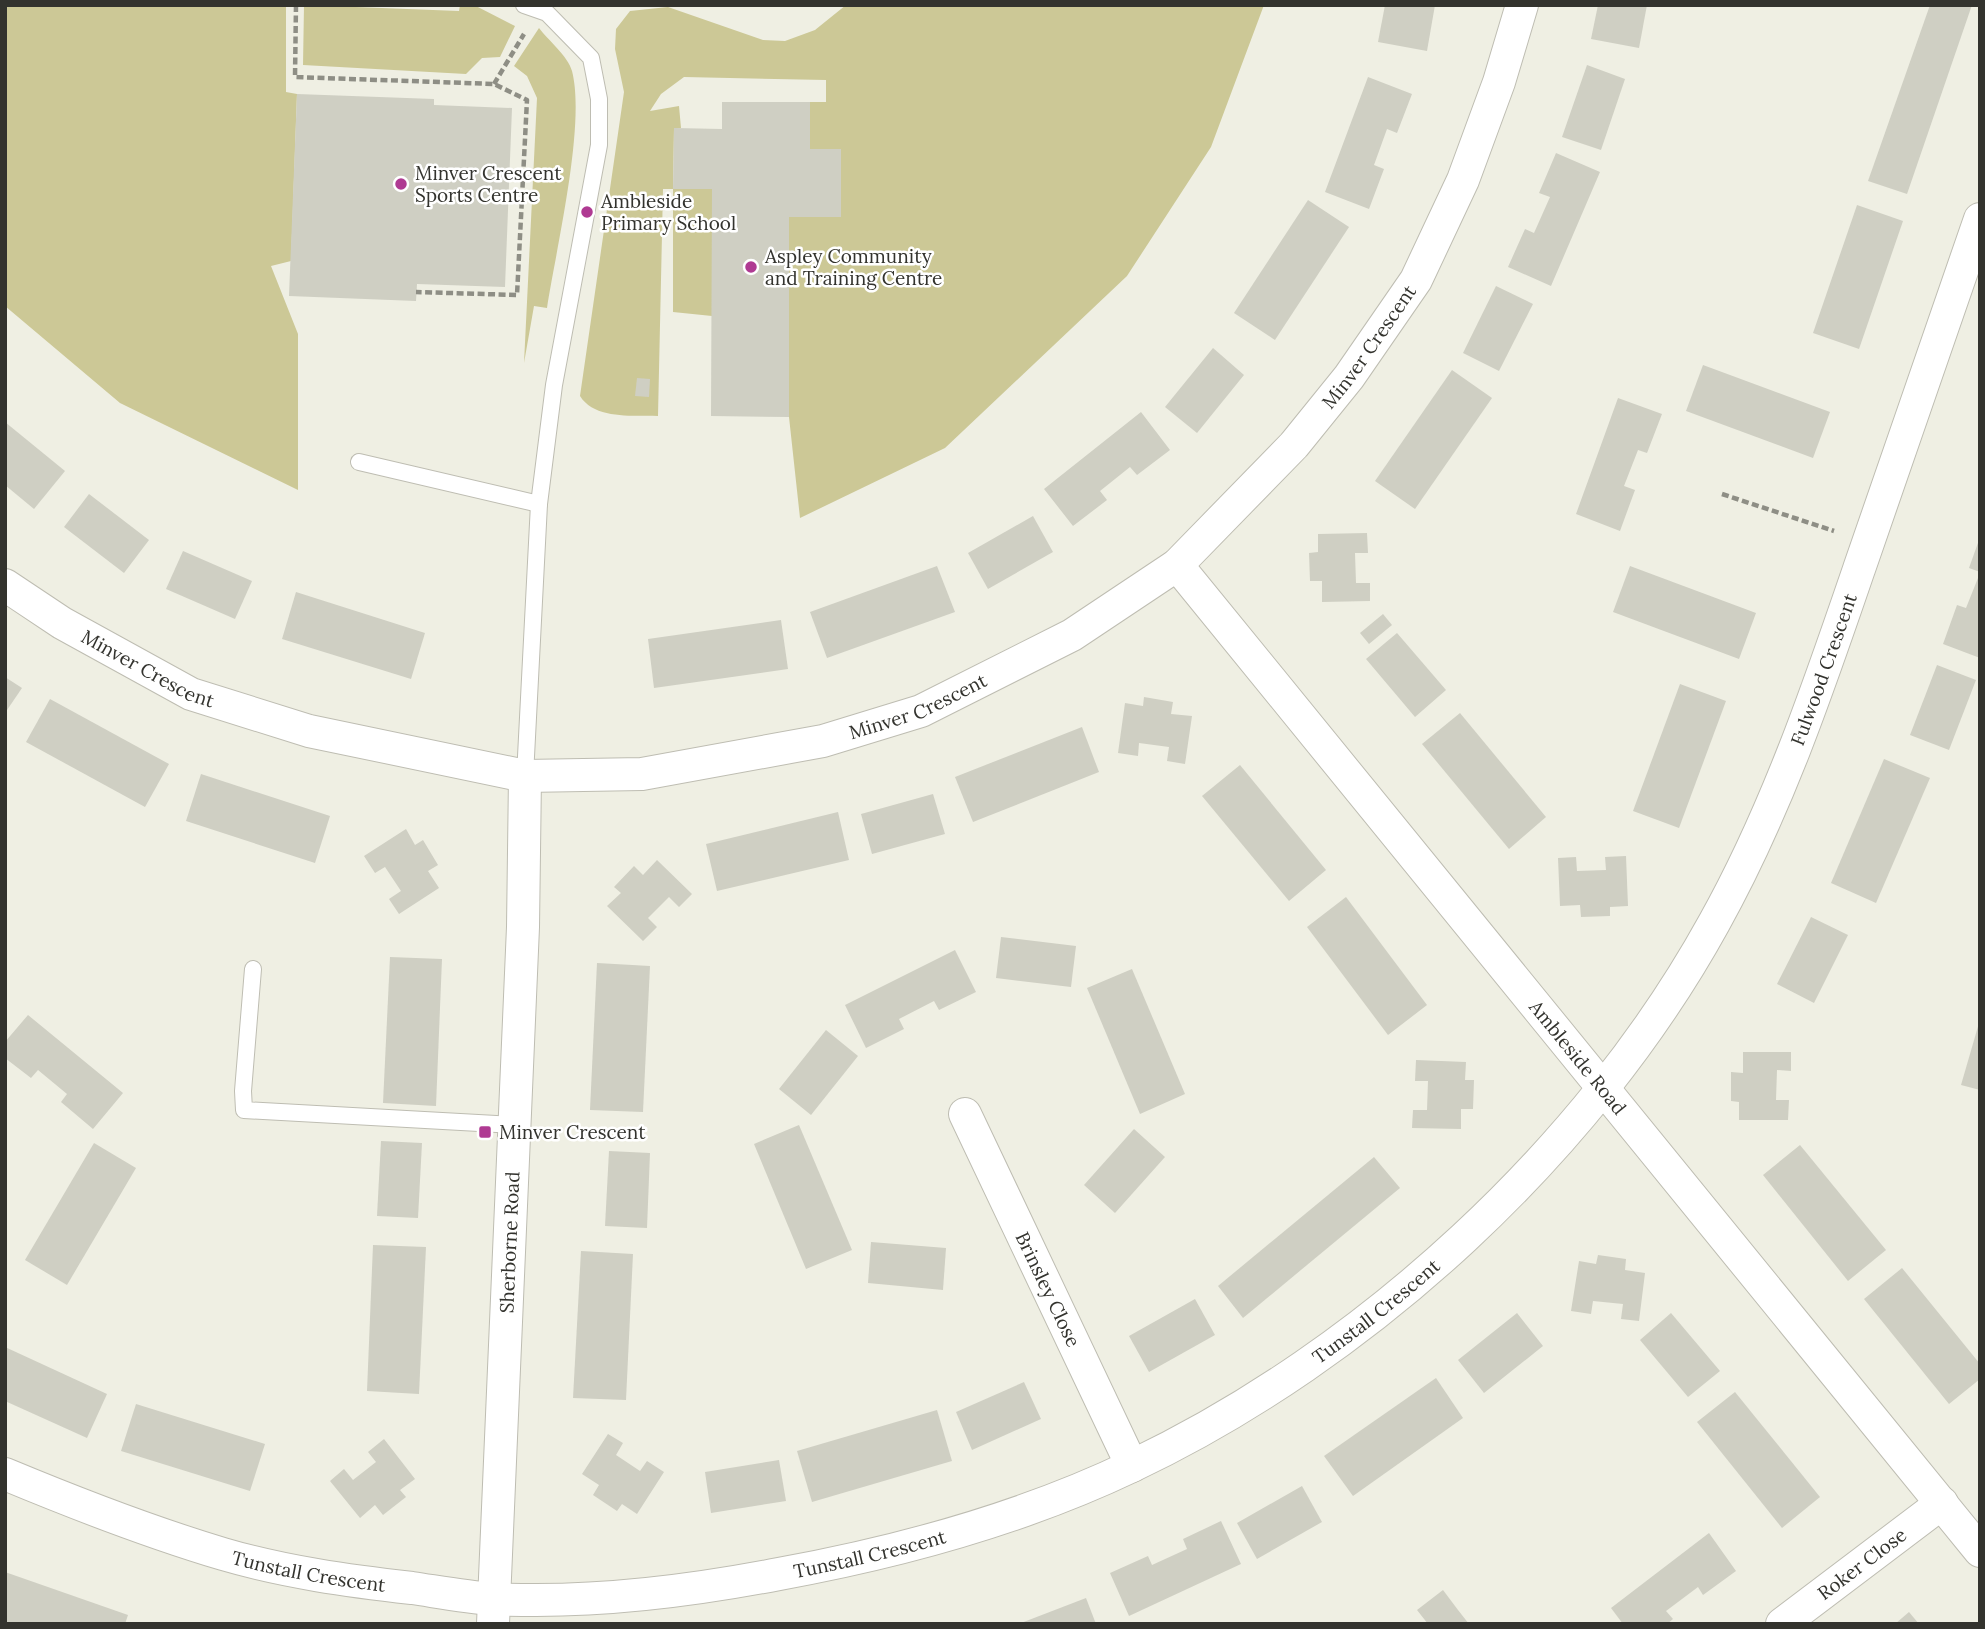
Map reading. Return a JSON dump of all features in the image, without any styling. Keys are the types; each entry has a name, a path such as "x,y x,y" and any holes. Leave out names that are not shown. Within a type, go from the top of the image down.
{"street":[{"name":"Minver Crescent","path":"5,585 62,624 191,694 309,731 525,776 642,774 668,770 823,741 922,711 1072,635 1177,565 1294,445 1349,377 1416,279 1463,180 1499,82 1522,5"},
{"name":"Fulwood Crescent","path":"1603,1089 1639,1042 1714,924 1765,820 1816,695 1980,219"},
{"name":"Ambleside Road","path":"1177,565 1980,1551"},
{"name":"Sherborne Road","path":"493,1611 514,1125 525,776"},
{"name":"Tunstall Crescent","path":"5,1474 130,1525 231,1557 493,1611 716,1586 834,1564 1012,1515 1132,1466 1234,1410 1360,1327 1424,1274 1549,1151 1603,1089"},
{"name":"Brinsley Close","path":"965,1114 1132,1466"},
{"name":"Roker Close","path":"1782,1624 1942,1503"}],"lane":[{"path":"525,776 540,504 554,385 599,145 599,99 591,58 547,13 531,8"},
{"path":"359,462 540,504"},
{"path":"253,969 244,1110 514,1125"}],"path":[{"path":"296,5 295,77 494,84 527,100 517,295 416,292"},
{"path":"494,84 531,8"},
{"path":"1722,494 1868,542"}],"shaded area":[{"path":"5,5 286,5 286,92 297,94 291,261 271,266 298,334 298,490 120,403 5,306"},
{"path":"304,5 459,11 460,5 474,5 515,26 500,57 482,58 466,74 303,65"},
{"path":"846,5 1264,5 1211,147 1127,276 945,448 800,518 789,417 789,217 841,217 810,149 810,102 826,102 826,80 684,77 661,94 650,111 679,106 681,128 674,129 673,188 712,189 712,316 673,312 673,189 663,189 658,416 605,413 587,404 580,396 624,92 615,49 616,29 630,11 668,7 763,40 785,41 815,30"},
{"path":"539,28 570,65 575,94 575,123 568,188 547,308 534,306 524,363 537,98 527,76 514,66"}],"building":[{"path":"1385,5 1435,5 1427,51 1378,42"},
{"path":"1598,5 1647,5 1639,48 1591,39"},
{"path":"1930,5 1972,5 1907,194 1868,181"},
{"path":"1587,65 1625,79 1601,150 1562,137"},
{"path":"1368,77 1412,94 1397,133 1387,129 1374,165 1384,169 1369,209 1325,192"},
{"name":"Minver Crescent Sports Centre","path":"297,94 434,99 434,105 512,108 505,287 417,284 416,301 289,296"},
{"name":"Aspley Community and Training Centre","path":"722,102 810,102 810,149 841,149 841,217 789,217 789,417 711,416 712,189 673,189 674,128 722,129"},
{"path":"1556,153 1600,172 1551,286 1508,267 1525,229 1534,233 1550,197 1539,193"},
{"path":"1308,200 1349,227 1275,340 1234,313"},
{"path":"1857,205 1903,221 1859,349 1813,333"},
{"path":"1496,286 1533,304 1499,371 1463,353"},
{"path":"1213,348 1244,375 1197,433 1165,407"},
{"path":"1703,365 1830,412 1813,458 1686,411"},
{"path":"1452,370 1492,398 1415,509 1375,481"},
{"path":"637,378 650,379 649,397 635,396"},
{"path":"1618,398 1662,414 1647,453 1638,450 1624,486 1635,490 1620,531 1576,514"},
{"path":"1141,412 1170,450 1137,475 1130,467 1100,491 1107,500 1073,526 1044,489"},
{"path":"5,422 65,471 34,509 5,485"},
{"path":"89,494 149,540 124,573 64,527"},
{"path":"1033,516 1053,552 988,589 968,553"},
{"path":"1367,533 1368,553 1355,553 1356,583 1370,583 1370,601 1322,602 1322,581 1310,581 1309,553 1318,552 1318,534"},
{"path":"1980,540 1980,572 1969,568"},
{"path":"183,551 252,581 235,619 166,589"},
{"path":"937,566 955,612 827,658 810,612"},
{"path":"1630,566 1756,613 1739,659 1613,612"},
{"path":"1980,573 1980,658 1943,644 1957,605 1966,608"},
{"path":"296,592 425,633 411,679 282,639"},
{"path":"1383,614 1392,625 1369,644 1360,633"},
{"path":"781,620 788,669 654,688 648,639"},
{"path":"1397,633 1446,690 1415,717 1366,659"},
{"path":"1937,665 1976,680 1949,750 1910,735"},
{"path":"5,677 22,688 5,713"},
{"path":"1680,684 1726,701 1679,828 1633,811"},
{"path":"1144,697 1173,702 1171,714 1192,716 1185,764 1167,761 1169,747 1139,743 1138,756 1118,753 1125,703 1143,706"},
{"path":"50,699 169,764 145,807 26,742"},
{"path":"1460,713 1546,817 1509,849 1422,744"},
{"path":"1082,727 1099,772 973,822 955,777"},
{"path":"1884,759 1930,778 1876,903 1831,883"},
{"path":"1240,765 1326,870 1289,901 1202,796"},
{"path":"201,774 330,816 315,863 186,821"},
{"path":"933,794 945,834 872,854 861,814"},
{"path":"838,812 849,860 717,891 706,844"},
{"path":"406,829 415,845 423,840 438,865 428,871 439,888 399,914 389,899 401,891 385,867 375,873 364,856"},
{"path":"1626,856 1628,906 1610,907 1610,916 1581,917 1580,905 1560,906 1558,858 1576,857 1577,871 1606,870 1605,857"},
{"path":"657,860 692,894 679,907 669,897 648,918 657,927 643,941 607,906 621,893 614,887 634,866 643,875"},
{"path":"1346,897 1427,1005 1388,1035 1307,927"},
{"path":"1811,917 1848,935 1814,1003 1777,984"},
{"path":"1001,937 1076,946 1071,987 996,978"},
{"path":"955,950 976,992 939,1010 934,1001 899,1019 904,1029 866,1048 845,1005"},
{"path":"390,957 442,959 436,1106 383,1103"},
{"path":"597,963 650,966 643,1112 590,1110"},
{"path":"1132,969 1185,1094 1140,1114 1087,988"},
{"path":"28,1015 123,1093 93,1129 61,1102 67,1094 38,1070 31,1078 5,1058 5,1042"},
{"path":"1980,1023 1980,1090 1961,1085"},
{"path":"826,1030 858,1056 811,1115 779,1089"},
{"path":"1743,1052 1791,1052 1791,1071 1777,1070 1776,1100 1789,1100 1788,1120 1739,1120 1739,1102 1731,1101 1731,1072 1743,1073"},
{"path":"1416,1060 1466,1062 1465,1080 1474,1080 1473,1109 1461,1109 1461,1129 1412,1128 1413,1110 1427,1110 1428,1081 1415,1081"},
{"path":"799,1125 852,1250 806,1269 754,1144"},
{"path":"1134,1129 1165,1157 1115,1213 1084,1185"},
{"path":"381,1141 422,1143 418,1218 377,1216"},
{"path":"94,1143 136,1168 67,1285 25,1260"},
{"path":"1800,1145 1886,1250 1848,1281 1763,1175"},
{"path":"609,1151 650,1153 647,1228 605,1226"},
{"path":"1374,1157 1400,1188 1243,1318 1218,1286"},
{"path":"871,1242 946,1248 943,1290 868,1283"},
{"path":"373,1245 426,1247 419,1394 367,1391"},
{"path":"581,1251 633,1254 626,1400 573,1398"},
{"path":"1598,1255 1626,1259 1625,1270 1645,1273 1639,1321 1621,1319 1623,1304 1593,1301 1591,1314 1571,1311 1579,1261 1596,1264"},
{"path":"1902,1268 1980,1364 1980,1379 1949,1404 1864,1299"},
{"path":"1195,1299 1215,1335 1149,1372 1129,1336"},
{"path":"1517,1313 1543,1346 1484,1393 1458,1360"},
{"path":"1671,1313 1720,1371 1688,1397 1640,1340"},
{"path":"5,1347 107,1394 87,1438 5,1401"},
{"path":"1436,1378 1463,1418 1353,1496 1324,1456"},
{"path":"1024,1382 1041,1419 972,1450 956,1412"},
{"path":"1735,1392 1820,1497 1782,1528 1697,1422"},
{"path":"136,1404 265,1444 250,1491 121,1451"},
{"path":"937,1410 952,1461 812,1502 797,1451"},
{"path":"608,1434 623,1443 616,1455 640,1471 647,1461 664,1472 637,1514 622,1504 617,1511 593,1495 599,1485 582,1474"},
{"path":"384,1439 415,1479 400,1490 406,1497 383,1515 375,1505 360,1518 330,1481 344,1469 353,1480 376,1462 368,1452"},
{"path":"779,1460 786,1501 711,1513 705,1472"},
{"path":"1302,1486 1322,1522 1257,1559 1237,1523"},
{"path":"1221,1521 1241,1564 1129,1616 1110,1573 1148,1556 1152,1565 1187,1549 1183,1539"},
{"path":"1709,1533 1736,1571 1703,1595 1698,1587 1666,1611 1673,1619 1667,1624 1623,1624 1611,1608"},
{"path":"5,1572 128,1615 125,1624 5,1624"},
{"path":"1443,1590 1469,1624 1428,1624 1417,1610"},
{"path":"1086,1598 1096,1624 1021,1624 1021,1623"},
{"path":"1909,1612 1919,1624 1895,1624"}],"place":[{"name":"Minver Crescent Sports Centre","path":"401,184"},
{"name":"Ambleside Primary School","path":"587,212"},
{"name":"Aspley Community and Training Centre","path":"751,267"},
{"name":"Minver Crescent","path":"485,1132"}]}
